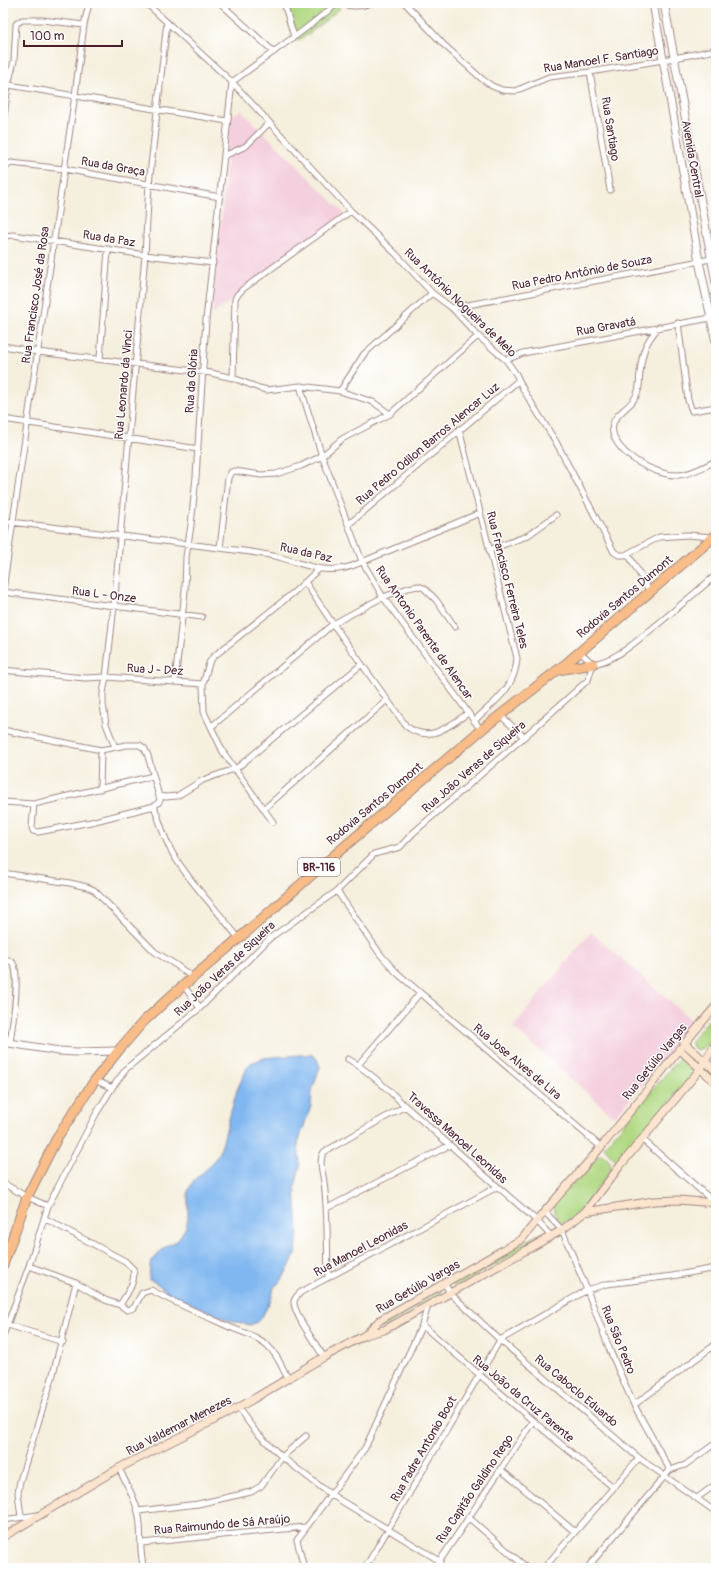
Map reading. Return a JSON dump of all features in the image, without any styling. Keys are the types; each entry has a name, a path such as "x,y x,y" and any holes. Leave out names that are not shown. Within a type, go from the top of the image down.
{"highway":[{"name":"Rodovia Santos Dumont","path":"3,1265 27,1198 58,1136 95,1080 118,1050 143,1022 192,977 481,730 557,670 715,536"},
{"path":"557,670 593,664"}],"main road":[{"name":"Rua Getúlio Vargas","path":"365,1335 380,1320 519,1241 600,1147 716,1006"},
{"name":"Rua Getúlio Vargas","path":"365,1335 384,1330 428,1306 562,1230 585,1212 620,1166 701,1068 716,1043"},
{"path":"682,1046 706,1061 716,1072"},
{"path":"682,1046 716,1083"},
{"path":"585,1212 654,1201 678,1200 715,1202"},
{"name":"Rua Valdemar Menezes","path":"3,1536 120,1468 238,1408 324,1357 365,1335"}],"street":[{"name":"Rua Francisco José da Rosa","path":"3,591 76,95 84,24 89,3"},
{"name":"Rua Antônio Nogueira de Melo","path":"146,3 232,82 351,211 396,254 432,293 452,308 478,336 506,360 556,442 614,552 622,556 628,554"},
{"path":"220,3 274,52"},
{"path":"284,3 294,37"},
{"path":"232,82 339,3 352,6 365,6 371,3"},
{"name":"Rua Manoel F. Santiago","path":"405,3 443,44 470,70 492,86 502,90 515,91 549,77 590,72 716,50"},
{"name":"Avenida Central","path":"653,3 699,261 714,317 716,342"},
{"name":"Avenida Central","path":"664,3 714,258 716,283"},
{"path":"3,126 6,85 13,71 16,45 15,27 18,21 42,20 84,24"},
{"name":"Rua Leonardo da Vinci","path":"115,747 106,724 102,705 114,606 136,364 149,184 166,22"},
{"name":"Rua Santiago","path":"590,72 610,190"},
{"name":"Rua da Glória","path":"175,681 186,578 186,557 196,485 206,320 232,82"},
{"path":"6,85 76,95 227,121"},
{"path":"224,156 246,146 269,123"},
{"name":"Rua da Graça","path":"3,170 11,163 64,169 220,197"},
{"path":"233,378 236,295 242,289 351,211"},
{"name":"Rua da Paz","path":"3,236 14,235 145,255 213,263"},
{"path":"100,359 108,249"},
{"name":"Rua Pedro Antônio de Souza","path":"452,308 714,258"},
{"path":"340,391 364,354 432,293"},
{"name":"Rua Gravatá","path":"506,360 523,353 714,317"},
{"path":"678,323 688,400 692,411 716,407"},
{"path":"659,327 651,336 642,353 637,397 632,404 615,419 613,426 616,440 623,450 634,460 645,466 668,474 679,475 688,473 716,461"},
{"path":"220,548 228,478 231,472 235,470 261,475 276,474 301,466 322,456 342,440 390,414 478,336"},
{"path":"3,346 38,352 203,372 233,378 267,390 300,386 340,391 373,402 390,414"},
{"name":"Rua Pedro Odilon Barros Alencar Luz","path":"349,524 519,380"},
{"name":"Rua Antonio Parente de Alencar","path":"300,386 322,456 362,561 384,597 481,730"},
{"path":"3,419 198,449"},
{"name":"Rua Francisco Ferreira Teles","path":"460,429 515,650 516,668 515,675 509,686 474,721"},
{"name":"Rua da Paz","path":"3,521 251,552 281,557 328,570 341,570 480,513"},
{"path":"489,550 527,536 556,515"},
{"path":"650,592 628,554 659,537 687,535 715,536"},
{"path":"273,822 236,768 223,752 204,712 203,684 209,662 213,657 270,612 319,568"},
{"path":"579,650 593,664 604,662 624,651 677,609 716,575"},
{"path":"305,582 406,726 416,732 424,734 437,733 468,713"},
{"path":"211,727 333,624 384,597 418,586 424,588 436,600 454,627"},
{"name":"Rua L - Onze","path":"3,591 202,617"},
{"path":"159,796 177,796 203,780 236,768 362,664"},
{"name":"Rua João Veras de Siqueira","path":"3,1336 29,1266 48,1206 96,1114 112,1088 127,1068 200,1008 270,938 337,891 374,854 400,847 413,833 588,680 593,664"},
{"path":"3,670 85,678 106,677"},
{"name":"Rua J - Dez","path":"106,677 203,684"},
{"path":"264,809 387,700"},
{"path":"500,715 524,737"},
{"path":"3,730 101,750 135,744 143,747 148,756 159,796 159,801 155,805 91,822 38,832 33,831 32,827 34,804"},
{"path":"100,789 101,750"},
{"path":"3,802 34,804 153,776"},
{"path":"155,805 164,835 173,854 184,871 225,919 238,939"},
{"path":"3,872 70,883 94,890 155,952 192,977"},
{"name":"Rua Jose Alves de Lira","path":"337,891 380,954 396,972 600,1147"},
{"path":"3,958 12,961 15,967 15,994 7,1042"},
{"path":"183,985 200,1008"},
{"path":"358,1064 420,993"},
{"path":"3,1027 7,1042"},
{"path":"7,1042 76,1052 118,1050"},
{"name":"Travessa Manoel Leonidas","path":"348,1059 358,1064 385,1086 405,1106 536,1220 551,1236"},
{"path":"95,1080 112,1088"},
{"path":"328,1278 327,1208 321,1166 322,1155 324,1152 405,1106"},
{"path":"643,1140 715,1202"},
{"path":"327,1208 450,1145"},
{"path":"3,1183 27,1198 48,1206"},
{"name":"Rua Manoel Leonidas","path":"324,1357 300,1320 294,1306 295,1298 301,1292 497,1187"},
{"name":"Rua São Pedro","path":"544,1211 562,1230 611,1353 634,1405 670,1470"},
{"path":"44,1218 132,1266 134,1278 120,1306"},
{"path":"29,1266 76,1283 105,1300 127,1310 134,1308 142,1293 151,1290 187,1308 235,1329 251,1334 261,1340 273,1352 288,1379"},
{"path":"500,1340 587,1290 607,1284 672,1276 716,1268"},
{"path":"21,1517 18,1493 20,1482 63,1342 76,1283"},
{"name":"Rua Caboclo Eduardo","path":"444,1284 450,1293 500,1340 639,1458 716,1512"},
{"path":"304,1568 297,1540 305,1527 365,1448 422,1325 428,1306"},
{"path":"8,1325 63,1342"},
{"name":"Rua João da Cruz Parente","path":"422,1325 533,1421 613,1487"},
{"name":"Rua Padre Antonio Boot","path":"365,1568 500,1340"},
{"path":"634,1405 716,1344"},
{"path":"238,1408 256,1432 282,1457 330,1494 389,1528 440,1561 440,1568"},
{"name":"Rua Capitão Galdino Rego","path":"435,1568 533,1421"},
{"path":"138,1511 198,1504 251,1492 261,1486 282,1457 306,1436"},
{"path":"588,1568 670,1470 685,1465 716,1443"},
{"path":"544,1568 639,1458"},
{"path":"120,1468 138,1511 142,1543 141,1556 144,1568"},
{"path":"500,1469 575,1532"},
{"path":"697,1498 716,1484"},
{"path":"3,1520 39,1515"},
{"path":"468,1517 527,1568"},
{"name":"Rua Raimundo de Sá Araújo","path":"142,1543 305,1527"}],"shaded area":[{"path":"241,110 345,214 212,315 231,116"},
{"path":"591,932 696,1024 614,1117 513,1027"}],"green space":[{"path":"284,3 334,3 340,8 310,33 297,41"},
{"path":"716,1011 716,1028 714,1037 706,1046 696,1050 692,1046 692,1040"},
{"path":"681,1056 697,1070 618,1163 604,1147"},
{"path":"601,1155 609,1161 610,1171 582,1208 575,1215 562,1223 555,1215 554,1204 596,1157"},
{"path":"535,1236 539,1236 536,1241 456,1287 453,1285 452,1282 455,1280"},
{"path":"440,1290 442,1294 382,1329 379,1324"}],"water":[{"path":"311,1054 317,1059 320,1067 312,1091 311,1106 298,1143 300,1165 295,1187 298,1232 296,1254 282,1280 274,1287 272,1297 262,1317 257,1322 250,1325 228,1320 170,1294 155,1282 149,1280 150,1266 153,1260 166,1246 177,1241 185,1229 188,1219 188,1191 194,1180 210,1166 220,1152 237,1090 247,1068 251,1063 264,1058"}]}
